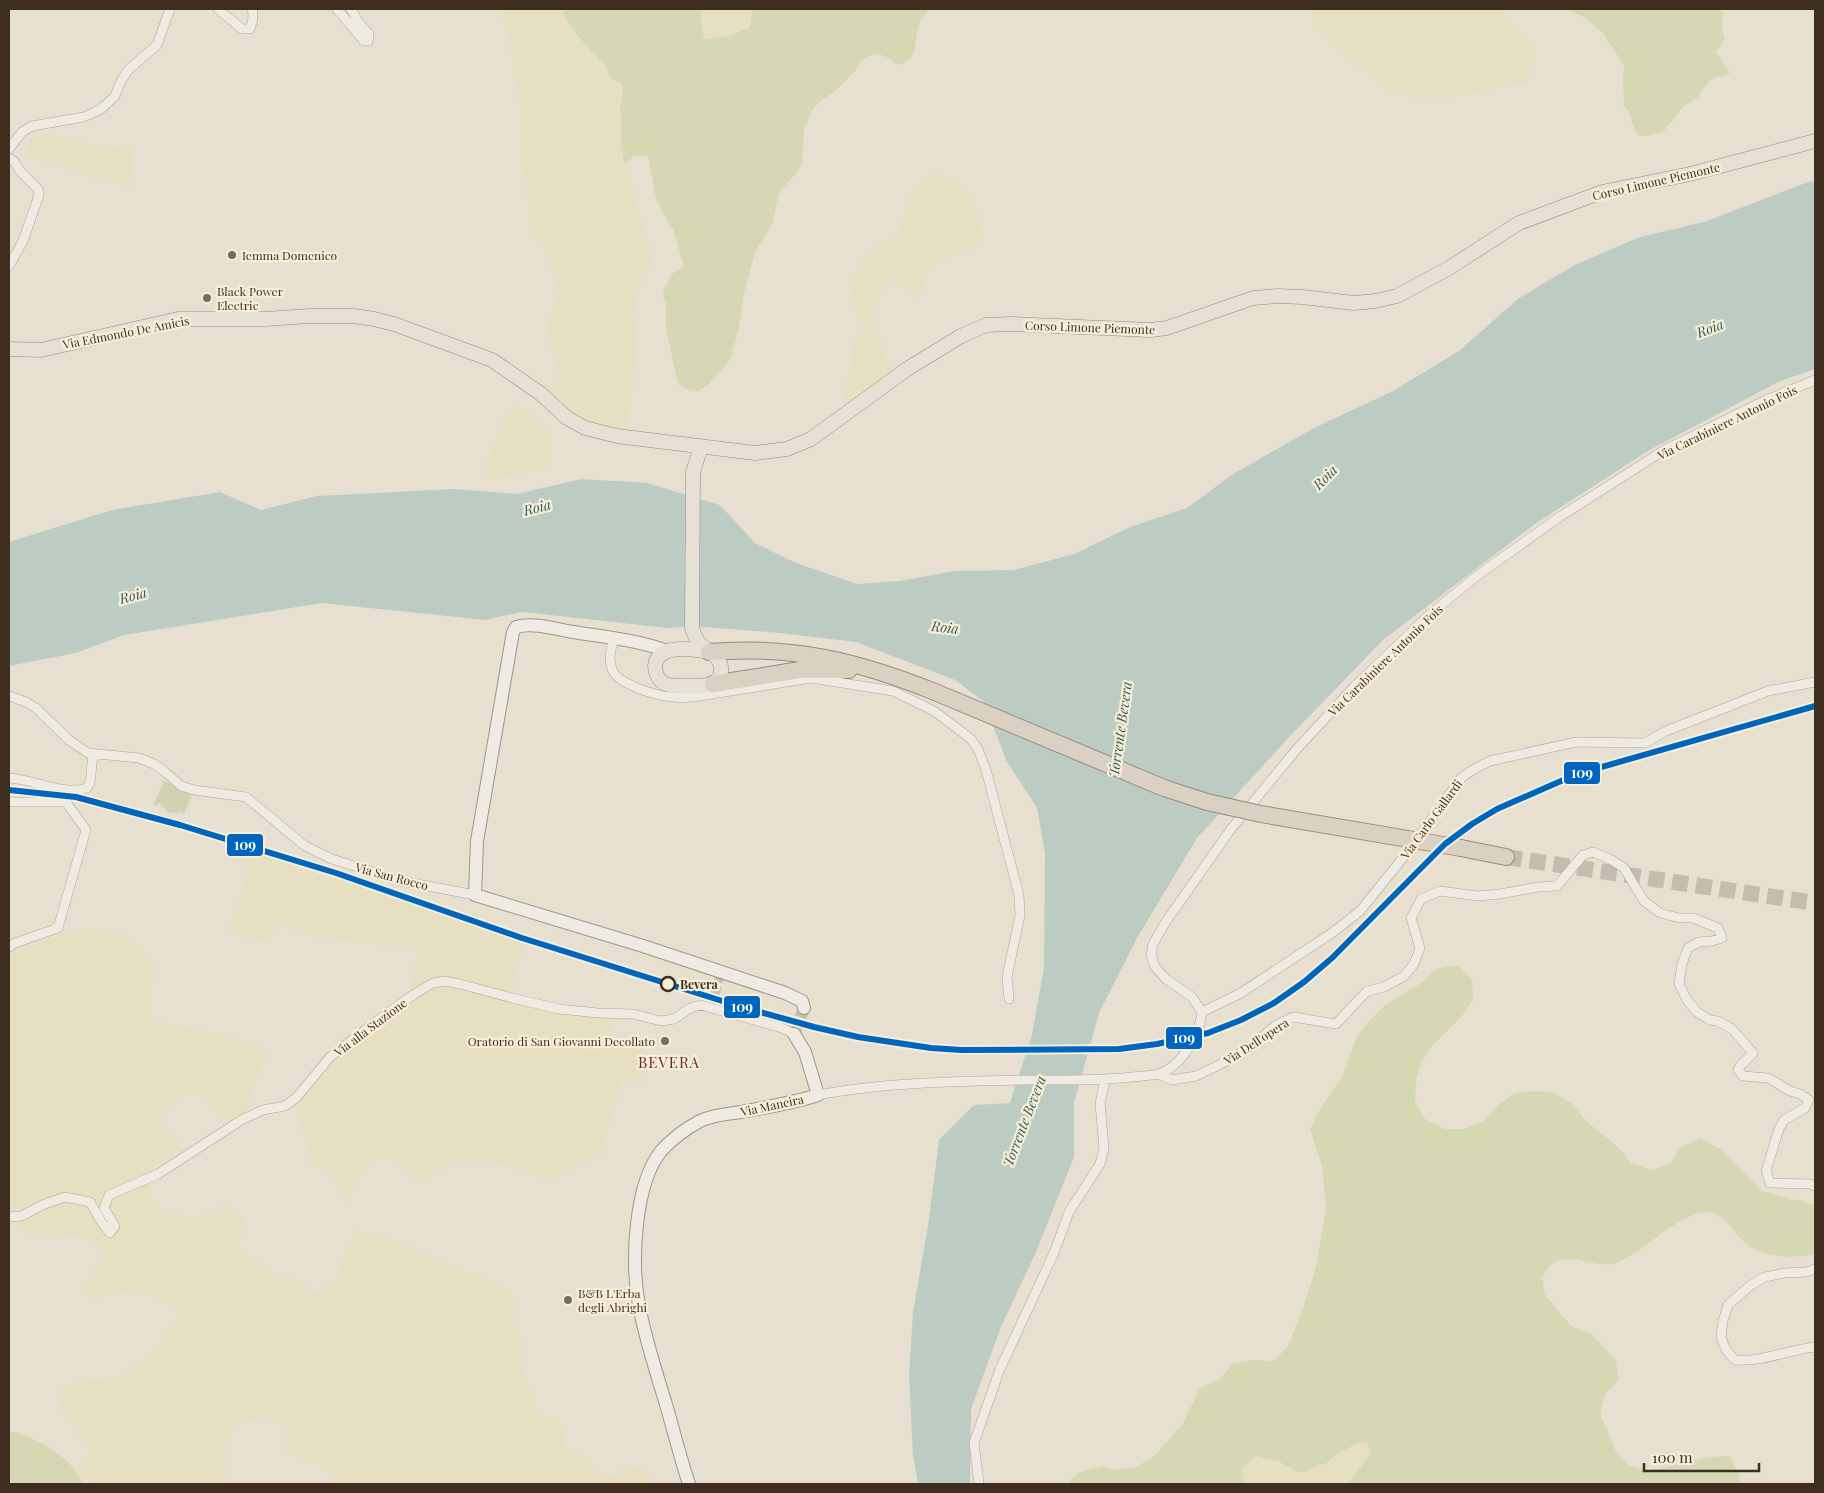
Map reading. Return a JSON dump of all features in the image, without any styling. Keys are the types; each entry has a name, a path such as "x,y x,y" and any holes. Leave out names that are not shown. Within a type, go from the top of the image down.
{"highway":[{"path":"709,652 766,650 835,659 897,677 1164,788 1207,802 1261,814 1402,836 1506,857"},
{"path":"713,684 800,670 881,672"}],"main road":[{"name":"Corso Limone Piemonte","path":"693,446 755,453 787,449 811,439 907,369 961,336 986,325 1012,324 1150,330 1167,328 1253,298 1278,296 1354,303 1397,296 1449,268 1519,223 1602,192 1690,174 1815,141"},
{"name":"Via Edmondo De Amicis","path":"9,349 41,350 178,319 354,316 394,324 492,360 541,394 567,418 586,428 618,436 693,446"},
{"path":"692,628 683,643 658,658 655,668 659,679 668,685 704,686 713,684 720,675 720,666 716,657 695,638 692,628 693,446"},
{"path":"670,650 709,652"}],"street":[{"path":"9,149 22,132 32,126 84,116 101,109 115,96 128,70 157,45 170,9"},
{"path":"218,9 242,29 247,30 250,29 252,23 254,14 252,9"},
{"path":"337,9 364,41 368,41 369,34 359,23 351,9"},
{"path":"9,158 14,160 20,172 38,189 39,195 23,240 9,266"},
{"name":"Via Carabiniere Antonio Fois","path":"1202,1012 1192,997 1166,979 1155,967 1151,955 1153,944 1165,923 1231,830 1296,750 1354,687 1443,604 1478,575 1561,516 1666,449 1766,400 1815,380"},
{"path":"476,895 477,841 513,632 516,627 530,626 614,638 670,650"},
{"path":"614,638 610,662 616,676 624,682 651,692 673,697 693,697 811,678 849,683 893,691 934,711 971,739 978,749 986,770 1019,895 1020,915 1006,977 1009,999"},
{"path":"640,643 648,651 655,668"},
{"name":"Via Carlo Gallardi","path":"1202,1012 1241,993 1332,933 1360,911 1406,854 1462,777 1476,768 1490,761 1576,742 1645,743 1666,731 1768,691 1815,682"},
{"name":"Via San Rocco","path":"9,696 36,708 69,740 88,753 139,758 154,764 181,786 194,790 246,797 305,846 332,859 401,881 476,895 652,948 785,993 802,1002 804,1008"},
{"path":"9,778 24,778 32,783 79,790 87,788 90,783 93,754"},
{"path":"9,802 66,802 86,830 58,928 15,943 9,947"},
{"name":"Via Dell'opera","path":"1158,1074 1172,1080 1196,1076 1231,1059 1254,1044 1276,1025 1292,1017 1336,1024 1367,991 1384,987 1404,976 1414,964 1420,948 1411,918 1421,898 1440,891 1478,896 1557,886 1583,855 1593,852 1610,859 1624,868 1644,901 1660,914 1679,918 1693,918 1718,928 1722,938 1698,942 1688,948 1682,964 1679,984 1687,1000 1697,1012 1710,1020 1718,1021 1732,1029 1754,1054 1738,1070 1743,1076 1768,1078 1809,1100 1805,1108 1784,1120 1766,1171 1770,1183 1811,1184 1815,1186"},
{"name":"Via alla Stazione","path":"9,1217 22,1216 42,1204 65,1197 90,1202 102,1224 110,1233 115,1226 104,1208 109,1195 158,1174 243,1120 263,1110 285,1106 297,1097 330,1057 413,995 433,983 445,981 460,984 559,1009 633,1014 661,1021 674,1019 690,1008 701,1005 782,1028 794,1034"},
{"name":"Via Maneira","path":"689,1484 648,1344 639,1304 636,1273 636,1232 643,1191 654,1162 662,1151 701,1121 710,1118 852,1089 996,1081 1102,1080 1158,1074 1169,1069 1183,1056 1200,1025 1202,1012"},
{"path":"794,1034 805,1052 818,1095"},
{"path":"978,1484 974,1443 1000,1369 1054,1253 1069,1212 1100,1164 1104,1148 1100,1103 1102,1080"},
{"path":"1815,1269 1806,1272 1764,1277 1751,1285 1728,1305 1723,1320 1721,1337 1726,1350 1735,1360 1751,1361 1803,1348 1815,1347"}],"shaded area":[{"path":"500,9 564,9 563,14 576,33 596,56 602,60 611,79 620,83 623,89 620,112 622,119 620,137 622,156 653,260 642,275 634,313 637,355 626,430 593,423 577,417 525,375 554,388 560,376 547,330 559,292 548,252 530,229 529,200 520,153 522,122 519,91 514,75 511,43"},
{"path":"702,9 751,9 752,14 749,28 726,37 703,40"},
{"path":"1312,9 1504,9 1507,21 1530,45 1536,55 1529,70 1528,84 1508,85 1448,98 1419,98 1386,88 1378,79 1349,59 1328,41 1312,22"},
{"path":"48,134 94,145 133,151 130,185 105,181 28,154 30,141"},
{"path":"936,175 958,183 970,195 984,243 953,254 935,265 929,271 918,299 890,277 873,309 873,331 886,351 882,356 896,374 847,405 844,396 853,362 852,347 856,339 866,330 867,326 856,311 850,287 853,276 868,254 900,233 908,200 918,185"},
{"path":"514,407 529,415 549,433 552,440 549,468 506,477 488,477 485,470 508,410"},
{"path":"254,848 524,940 512,989 538,1005 605,1015 615,1019 609,1040 650,1052 641,1081 622,1080 600,1154 559,1176 556,1183 505,1164 463,1160 448,1164 422,1182 392,1159 376,1159 354,1182 350,1202 329,1171 312,1165 295,1103 359,1039 408,1003 418,948 314,937 277,921 269,942 230,934"},
{"path":"87,928 132,938 153,964 150,1020 233,1038 267,1050 251,1091 249,1111 229,1122 203,1097 185,1093 156,1117 182,1150 155,1165 149,1198 161,1209 191,1218 216,1214 225,1205 245,1219 237,1248 280,1278 287,1272 311,1293 324,1290 336,1280 355,1231 401,1244 507,1290 516,1303 513,1319 520,1339 523,1376 535,1394 536,1412 541,1416 558,1420 563,1428 564,1447 587,1459 598,1473 615,1476 627,1469 639,1468 651,1476 653,1484 332,1484 329,1474 321,1464 308,1461 285,1448 289,1431 280,1421 264,1417 247,1421 235,1427 227,1442 224,1464 225,1484 102,1484 81,1478 75,1473 87,1459 90,1447 59,1406 63,1391 81,1381 103,1380 123,1375 158,1349 163,1338 182,1312 166,1299 144,1294 123,1292 96,1298 80,1293 94,1274 102,1258 102,1248 89,1238 62,1235 32,1235 17,1222 9,1222 9,953 66,932"},
{"path":"1364,1442 1368,1444 1371,1451 1349,1484 1244,1484 1241,1469 1256,1456 1280,1462 1293,1471 1306,1472 1316,1466 1325,1464 1337,1454 1356,1444"}],"green space":[{"path":"564,9 702,9 701,23 704,39 726,37 749,28 752,14 751,9 931,9 920,22 915,50 910,59 905,63 897,65 889,58 879,54 869,56 860,62 855,71 837,90 819,102 812,110 804,131 802,164 796,174 781,190 773,223 755,252 744,294 739,328 730,360 708,385 699,391 687,389 678,383 666,329 666,305 663,294 667,282 673,273 684,267 674,231 660,208 655,194 648,156 634,156 625,164 621,143 620,110 623,93 621,83 611,79 604,65 569,23 563,14"},
{"path":"1565,9 1723,9 1722,30 1725,39 1716,52 1730,73 1709,81 1697,98 1682,108 1663,132 1639,136 1634,129 1629,112 1624,106 1623,75 1625,67 1603,33 1584,17"},
{"path":"164,781 192,795 184,814 166,811 159,803 157,806 153,805"},
{"path":"1457,965 1472,979 1473,999 1462,1016 1433,1045 1421,1062 1416,1081 1415,1101 1425,1119 1444,1129 1465,1129 1484,1121 1498,1105 1515,1093 1535,1091 1555,1093 1572,1104 1586,1121 1618,1147 1631,1163 1651,1170 1670,1164 1681,1147 1701,1138 1720,1149 1762,1191 1815,1205 1815,1254 1785,1257 1765,1254 1748,1245 1719,1216 1706,1212 1695,1214 1683,1220 1639,1251 1616,1263 1598,1264 1576,1259 1562,1260 1551,1264 1542,1276 1545,1295 1571,1326 1591,1334 1616,1360 1619,1380 1605,1394 1600,1413 1615,1450 1628,1465 1649,1471 1708,1457 1730,1456 1739,1474 1741,1484 1349,1484 1371,1452 1368,1444 1364,1442 1356,1444 1337,1454 1325,1464 1316,1466 1306,1472 1297,1472 1280,1462 1256,1456 1241,1469 1244,1484 1067,1484 1078,1473 1103,1466 1115,1470 1136,1467 1154,1456 1182,1425 1200,1388 1220,1379 1233,1363 1253,1360 1274,1361 1288,1346 1316,1267 1326,1207 1322,1166 1310,1129 1320,1109 1343,1075 1357,1036 1370,1020 1385,1005 1421,983 1436,969"},
{"path":"15,1432 45,1445 55,1452 72,1467 82,1484 9,1484 9,1433"}],"water":[{"path":"1815,181 1815,369 1780,381 1646,452 1535,524 1383,640 1292,734 1197,838 1137,938 1099,1013 1074,1103 1074,1157 1036,1252 1001,1327 971,1409 970,1484 918,1484 913,1455 909,1375 913,1312 928,1226 939,1140 974,1105 1010,1103 1032,1035 1044,967 1045,853 1037,808 1006,760 984,702 955,680 856,642 694,626 667,628 522,612 485,620 322,603 124,635 76,653 9,666 9,542 112,510 220,492 261,510 317,496 454,489 517,494 581,479 647,483 720,505 755,543 796,563 857,584 900,581 955,571 1014,570 1074,554 1130,527 1187,508 1233,474 1314,428 1393,391 1459,351 1519,298 1575,265 1637,238 1707,221"}],"tunnel":[{"path":"1506,857 1815,903"},
{"path":"711,1008 721,972"},
{"path":"794,1034 804,1008"}],"transit line":[{"name":"109","path":"9,790 76,797 180,825 336,873 522,938 735,1005 814,1027 858,1037 931,1048 962,1050 1119,1049 1157,1044 1208,1033 1241,1020 1274,1003 1304,982 1332,958 1445,844 1472,824 1497,809 1577,774 1815,706"}],"place":[{"name":"Iemma Domenico","path":"232,255"},
{"name":"Black Power Electric","path":"207,298"},
{"name":"Bevera","path":"668,984"},
{"name":"Oratorio di San Giovanni Decollato","path":"665,1041"},
{"name":"B&B L'Erba degli Abrighi","path":"568,1300"}],"district":[{"name":"BEVERA","path":"669,1062"}],"water label":[{"name":"Roia","path":"1710,328"},
{"name":"Roia","path":"1325,477"},
{"name":"Roia","path":"537,507"},
{"name":"Roia","path":"133,595"},
{"name":"Roia","path":"945,627"},
{"name":"Torrente Bevera","path":"1120,729"},
{"name":"Torrente Bevera","path":"1024,1121"}]}
